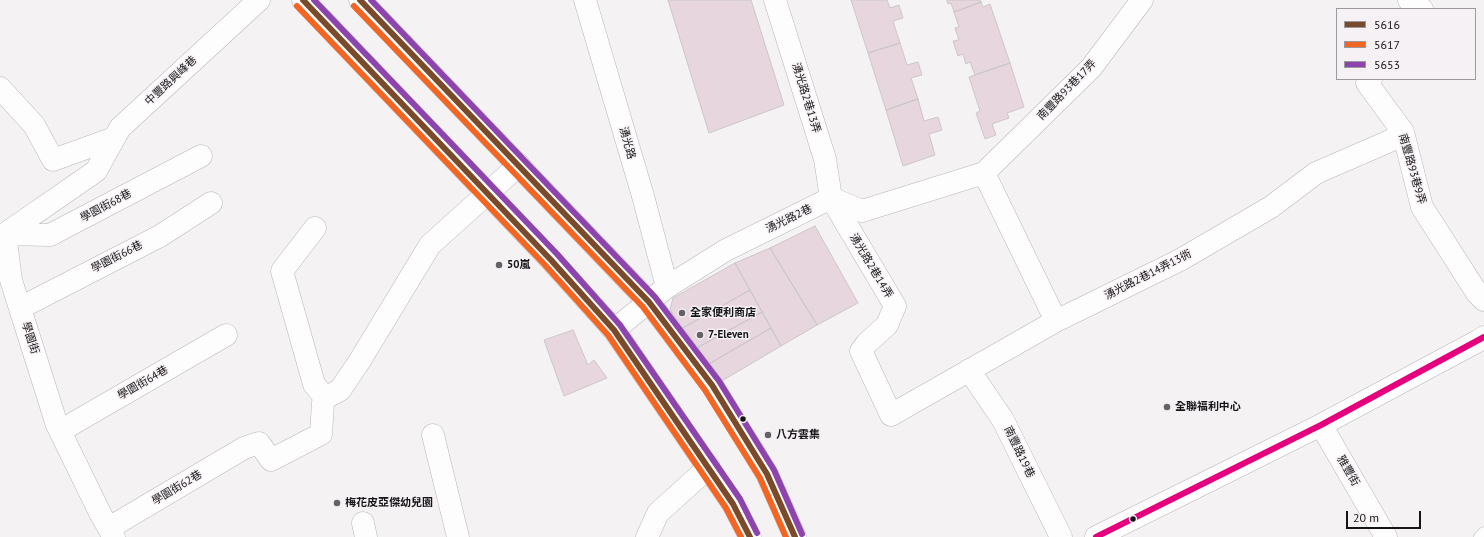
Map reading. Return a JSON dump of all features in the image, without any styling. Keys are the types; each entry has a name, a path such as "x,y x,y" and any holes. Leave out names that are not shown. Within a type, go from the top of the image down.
{"street":[{"name":"中豐路興峰巷","path":"5,234 96,171 120,128 259,0"},
{"path":"303,0 551,260 614,330 709,467 733,504 750,537"},
{"path":"360,0 649,302 712,385 767,474 796,537"},
{"name":"湧光路","path":"585,0 667,286"},
{"name":"湧光路2巷13弄","path":"775,0 824,159 831,198"},
{"path":"1410,0 1422,8"},
{"path":"1424,8 1430,0"},
{"name":"南豐路93巷17弄","path":"984,173 1091,68 1139,1"},
{"name":"南豐路93巷9弄","path":"1370,80 1368,84 1403,132 1422,207 1476,293 1484,300"},
{"path":"0,88 34,125 54,160 114,138"},
{"name":"湧光路2巷14弄13衖","path":"890,416 1056,321 1180,260 1271,207 1316,173 1392,140 1403,132"},
{"name":"學園街68巷","path":"5,234 50,235 201,156"},
{"path":"315,228 282,271 314,384 325,398 340,390 356,368 430,245 486,193 519,165"},
{"path":"831,198 862,211 984,173 1056,321"},
{"name":"湧光路2巷","path":"614,330 667,286 726,250 831,198"},
{"name":"湧光路2巷14弄","path":"831,198 895,306 887,325 867,343 861,351 890,416"},
{"name":"學園街66巷","path":"20,308 160,236 211,202"},
{"name":"學園街","path":"5,234 12,280 60,431 101,515 112,532"},
{"name":"學園街64巷","path":"60,431 226,335"},
{"path":"1096,537 1321,425 1478,342 1484,337"},
{"name":"南豐路19巷","path":"969,370 1003,420 1061,537"},
{"name":"學園街62巷","path":"112,532 244,448 259,443 271,460 321,434 323,403 325,398"},
{"name":"雅豐街","path":"1321,425 1386,537"},
{"path":"433,435 458,537"},
{"path":"647,537 658,513 709,467"}],"lane":[{"path":"1480,537 1484,533"}],"building":[{"path":"668,0 751,0 784,105 709,133"},
{"path":"851,0 887,0 890,8 899,5 903,18 893,21 900,43 868,53"},
{"path":"947,0 980,0 981,2 954,12 951,3 948,4"},
{"path":"981,2 983,7 990,4 1010,63 975,75 970,62 966,64 963,54 958,56 953,41 959,40 955,28 959,27 954,12"},
{"path":"900,43 907,65 918,62 922,75 911,78 918,99 886,110 868,53"},
{"path":"1010,63 1024,107 1007,113 1009,118 992,124 996,135 985,139 976,113 980,111 969,77"},
{"path":"918,99 924,121 938,117 942,130 929,134 935,155 903,166 886,110"},
{"path":"815,226 858,303 817,325 770,248"},
{"path":"770,248 817,325 781,346 735,263"},
{"path":"735,263 750,290 681,329 670,309 673,298"},
{"path":"750,290 762,312 695,349 681,329"},
{"path":"762,312 771,328 707,365 695,349"},
{"path":"771,328 781,346 720,382 707,365"},
{"path":"573,330 588,365 594,360 607,378 564,396 544,340"}],"transit line":[{"name":"5616","path":"303,0 551,260 614,330 733,504 750,537"},
{"name":"5653","path":"314,0 557,254 620,325 740,499 757,533"},
{"name":"5616","path":"360,0 649,302 712,385 767,474 795,537"},
{"name":"5653","path":"371,0 655,297 719,381 774,470 802,534"},
{"name":"5617","path":"297,6 545,265 608,335 726,508 741,537"},
{"name":"5617","path":"354,6 643,307 705,390 760,478 786,537"},
{"path":"1096,537 1321,425 1484,337"}],"place":[{"name":"50嵐","path":"499,265"},
{"name":"全家便利商店","path":"682,313"},
{"name":"7-Eleven","path":"700,335"},
{"name":"全聯福利中心","path":"1167,407"},
{"name":"八方雲集","path":"768,435"},
{"name":"梅花皮亞傑幼兒園","path":"337,503"}]}
